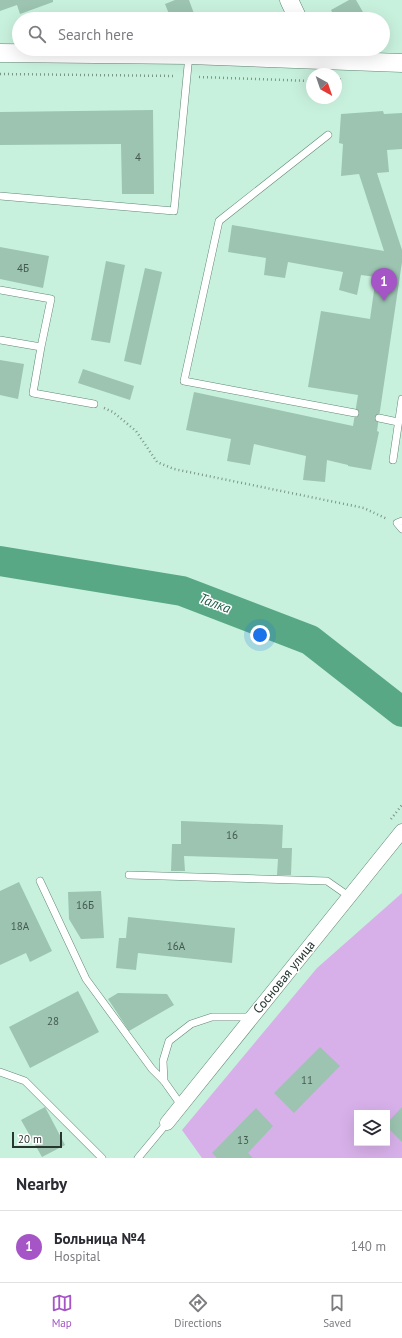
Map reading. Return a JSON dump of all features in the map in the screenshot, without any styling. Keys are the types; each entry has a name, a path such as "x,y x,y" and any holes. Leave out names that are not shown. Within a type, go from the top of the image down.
{"street":[{"path":"289,0 295,12"},
{"path":"0,53 12,53"},
{"path":"327,56 402,62"},
{"name":"Сосновая улица","path":"167,1123 402,831"}],"lane":[{"path":"0,196 174,211 189,56"},
{"path":"328,135 219,221 184,381 355,413"},
{"path":"0,290 51,299 33,393 94,404"},
{"path":"0,340 41,347"},
{"path":"392,460 402,399"},
{"path":"379,418 398,422"},
{"path":"399,522 402,529"},
{"path":"129,875 328,881 350,896"},
{"path":"40,881 86,979 152,1069 164,1081 181,1105"},
{"path":"164,1081 163,1061 170,1042 191,1024 212,1017 252,1017"},
{"path":"0,1072 25,1081 92,1146 102,1158"},
{"path":"138,1158 167,1123"}],"path":[{"path":"0,74 188,76 306,81"},
{"path":"94,404 113,412 136,431 157,462 174,469 364,508 399,522"}],"shaded area":[{"path":"402,893 402,1158 202,1158 182,1130 317,968"}],"building":[{"path":"0,0 53,0 53,2 26,12 19,12 17,5 0,11"},
{"path":"175,0 189,0 193,12 168,12 165,4"},
{"path":"349,0 356,0 363,12 332,12 331,10"},
{"path":"153,110 154,194 122,194 121,144 0,145 0,112"},
{"path":"383,111 384,114 402,113 402,149 387,150 389,172 377,173 402,250 402,262 377,431 379,432 371,470 327,460 325,482 303,480 306,456 254,444 250,465 227,461 231,439 186,430 194,392 353,426 358,395 308,387 321,311 370,319 376,277 361,275 357,295 339,290 343,272 288,262 285,278 264,275 266,258 228,252 232,225 384,251 359,174 341,176 343,144 339,143 341,114"},
{"path":"0,247 49,256 43,288 0,279"},
{"path":"106,261 125,265 110,343 91,340"},
{"path":"145,268 162,272 141,365 124,361"},
{"path":"0,360 24,364 18,399 0,395"},
{"path":"83,369 134,386 130,400 78,383"},
{"path":"181,821 283,825 282,848 292,848 291,875 277,875 278,859 184,856 185,871 171,871 172,844 181,844"},
{"path":"19,882 52,951 30,962 26,953 0,965 0,891"},
{"path":"101,891 104,938 81,939 69,919 68,892"},
{"path":"128,917 235,928 232,963 138,953 136,970 116,968 119,938 126,938"},
{"path":"78,991 99,1032 30,1068 9,1027"},
{"path":"118,993 167,994 174,1005 129,1031 108,999"},
{"path":"320,1047 340,1066 294,1113 274,1093"},
{"path":"45,1107 65,1145 42,1157 21,1120"},
{"path":"402,1107 402,1142 390,1130 390,1120"},
{"path":"256,1108 273,1126 248,1153 253,1158 217,1158 212,1153"}],"waterway":[{"name":"Талка","path":"0,561 182,591 310,640 402,712"}],"place":[{"name":"Больница №4","path":"384,301"}]}
